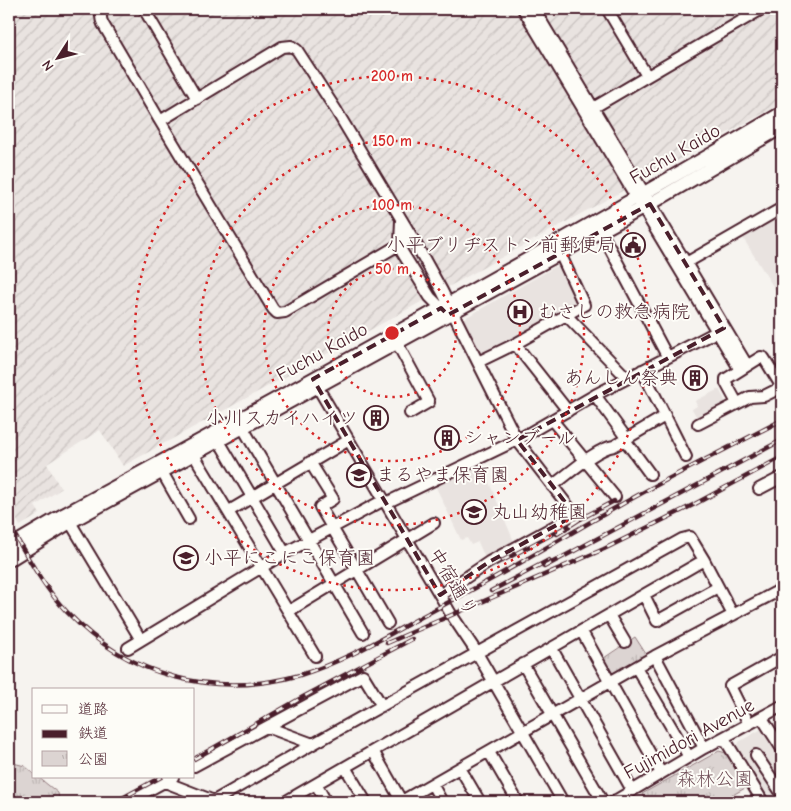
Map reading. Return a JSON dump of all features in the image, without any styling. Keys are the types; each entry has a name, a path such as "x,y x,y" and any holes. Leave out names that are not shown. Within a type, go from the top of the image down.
{"main road":[{"name":"Fuchu Kaido","path":"643,201 782,113"},
{"name":"Fuchu Kaido","path":"9,560 70,522 243,428 315,383 397,343 557,248 782,127"},
{"name":"Fuchu Kaido","path":"9,548 65,514 449,311"}],"street":[{"path":"104,9 101,12 100,19 277,313 285,312 412,237"},
{"path":"144,9 197,99"},
{"path":"523,9 643,201 744,368"},
{"path":"534,9 593,108 643,201 686,263 720,330"},
{"path":"607,9 647,76"},
{"path":"593,108 762,9"},
{"path":"160,121 282,47 291,46 297,50 336,110 412,237 517,440 575,514 489,562 440,595"},
{"path":"686,263 782,208"},
{"path":"401,220 400,244 402,252 430,297 449,311"},
{"path":"598,225 667,356"},
{"path":"478,362 515,344 584,305 557,248"},
{"path":"566,315 627,378"},
{"path":"128,648 308,539 517,440 595,394 720,330"},
{"path":"397,343 429,402 410,413"},
{"path":"515,344 568,411"},
{"path":"698,424 750,397 764,396 780,386 764,358 761,357 726,378 726,382 738,403"},
{"path":"642,370 686,457"},
{"name":"中宿通り","path":"315,383 440,595 477,653 563,802"},
{"path":"595,394 650,474"},
{"path":"552,486 608,447 614,446 666,416"},
{"path":"552,420 615,496"},
{"path":"243,428 363,633"},
{"path":"229,511 348,440"},
{"path":"219,441 285,553"},
{"path":"194,455 315,656"},
{"path":"310,462 333,499 320,507 388,623"},
{"path":"162,472 188,519"},
{"path":"759,489 782,477"},
{"path":"70,522 141,640"},
{"path":"289,611 434,523"},
{"path":"128,802 169,780 213,802 313,744 682,539 690,537 733,615"},
{"path":"288,801 704,560"},
{"path":"644,595 657,621 718,587"},
{"path":"373,751 401,802 636,667 782,588"},
{"path":"609,615 625,642"},
{"path":"582,632 661,773"},
{"path":"552,649 632,790"},
{"path":"656,656 704,748"},
{"path":"749,724 730,686 782,657"},
{"path":"524,664 603,802"},
{"path":"636,667 689,757"},
{"path":"195,765 363,675 382,706"},
{"name":"Fujimidori Avenue","path":"616,801 704,748 782,706"},
{"path":"762,718 782,749"},
{"path":"267,727 313,744"},
{"path":"724,738 763,802"},
{"path":"489,752 518,802"},
{"path":"756,755 782,794"},
{"path":"345,767 366,802"},
{"path":"460,768 480,802"},
{"path":"316,784 326,802"},
{"path":"432,784 442,802"}],"highlighted area":[{"path":"650,204 724,328 517,440 575,515 489,562 440,595 313,379 441,308 448,315"}],"shaded area":[{"path":"9,9 782,9 782,103 123,466 100,430 47,464 61,489 35,506 40,514 20,526 9,506"},
{"path":"782,215 782,301 743,238"},
{"name":"むさしの救急病院","path":"560,264 580,303 479,358 460,321"},
{"path":"719,389 727,404 699,421 692,409 697,406 695,401"},
{"name":"丸山幼稚園","path":"480,461 515,544 486,560 478,542 471,545 467,538 461,540 434,483"},
{"path":"782,717 782,802 769,802 737,749 739,742"}],"green space":[{"path":"635,637 646,654 610,675 601,660"},
{"name":"森林公園","path":"719,751 726,753 747,787 720,802 646,802 642,794"},
{"path":"9,762 25,766 32,772 32,778 39,778 58,793 59,799 56,802 18,802 9,798"}],"railway":[{"path":"9,525 35,570 58,602 91,634 117,653 145,667 174,677 204,683 268,682 316,670 363,649 678,473 782,420"},
{"path":"544,567 782,440"},
{"path":"387,643 604,549 693,505 782,457"},
{"path":"502,561 614,501"},
{"path":"557,534 580,519"},
{"path":"491,591 549,560"},
{"path":"195,758 303,697 412,639"},
{"path":"115,802 159,778"}],"place":[{"name":"小平ブリヂストン前郵便局","path":"633,245"},
{"name":"むさしの救急病院","path":"520,312"},
{"name":"あんしん祭典","path":"695,378"},
{"name":"小川スカイハイツ","path":"376,418"},
{"name":"シャンブール","path":"447,438"},
{"name":"まるやま保育園","path":"359,475"},
{"name":"丸山幼稚園","path":"474,512"},
{"name":"小平にこにこ保育園","path":"186,558"}]}
